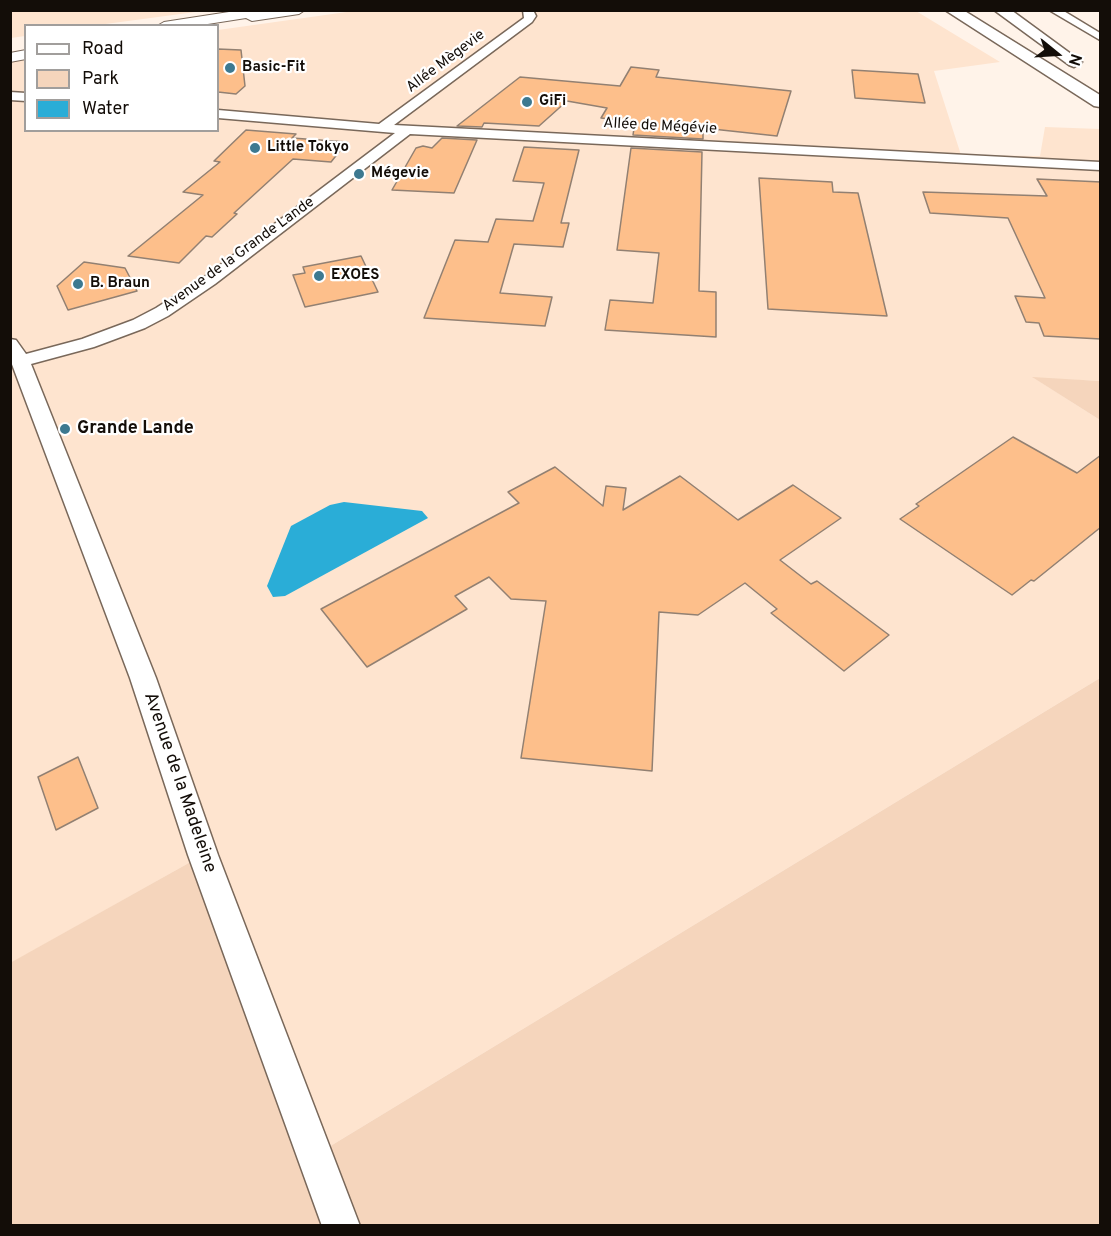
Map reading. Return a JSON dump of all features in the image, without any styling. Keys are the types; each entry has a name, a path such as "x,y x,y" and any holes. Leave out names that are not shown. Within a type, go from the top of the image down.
{"highway":[{"path":"939,10 1005,48 1024,55"},
{"path":"952,10 1101,102"},
{"path":"983,10 1086,71 1001,10"}],"main road":[{"path":"178,24 272,10"},
{"path":"208,24 299,10"}],"street":[{"name":"Allée Mègevie","path":"382,128 528,15 518,10"},
{"path":"1054,10 1101,37"},
{"name":"Allée de Mégévie","path":"219,114 407,130 1101,166"},
{"name":"Avenue de la Grande Lande","path":"21,361 88,343 139,324 162,312 209,281 407,130"},
{"name":"Avenue de la Madeleine","path":"10,344 21,361 143,678 203,855 341,1226"}],"shaded area":[{"path":"11,10 203,11 106,24 24,24 24,36 11,38"},
{"path":"361,10 916,11 1000,62 934,71 961,155 1040,156 1045,127 1100,129 1100,381 1034,378 1100,420 1100,678 314,1156 203,855 11,963 11,61 24,58 24,132 219,132 219,30"}],"green space":[{"path":"1032,377 1100,381 1100,420"},
{"path":"1100,678 1100,1225 11,1225 10,963 203,855 314,1156"}],"water":[{"path":"344,502 422,511 428,518 285,596 273,597 267,586 291,526 330,505"}],"building":[{"name":"Basic-Fit","path":"219,49 241,50 245,86 236,94 219,92"},
{"path":"631,67 659,70 656,77 791,91 777,136 703,128 703,139 633,135 635,122 601,118 607,108 567,101 539,126 484,123 482,127 457,126 520,77 620,86"},
{"path":"852,70 918,74 925,103 855,98"},
{"path":"246,130 296,134 292,138 347,142 331,162 293,159 234,213 237,214 212,237 206,236 179,263 128,256 203,195 183,192 220,162 214,161"},
{"path":"442,138 477,140 454,193 392,190 416,148 423,146 432,148"},
{"path":"524,147 579,150 561,223 569,223 563,247 514,244 500,293 552,297 545,326 424,318 455,240 488,242 496,219 533,221 544,183 513,181"},
{"path":"631,148 702,152 699,291 716,292 716,337 605,330 610,300 653,303 659,253 617,250"},
{"path":"759,178 832,182 833,192 858,193 887,316 768,309"},
{"path":"1037,179 1101,182 1101,339 1044,336 1039,323 1026,322 1015,296 1045,298 1008,218 930,213 923,192 1047,196"},
{"path":"361,256 378,292 305,307 293,275 305,273 303,267"},
{"name":"B. Braun","path":"84,262 125,268 137,291 68,310 57,286"},
{"path":"1013,437 1077,473 1101,455 1101,527 1034,581 1031,580 1012,595 900,519 919,506 916,504"},
{"path":"555,467 603,506 606,486 626,488 623,510 680,476 738,520 793,485 841,518 780,560 811,584 817,581 889,635 844,671 771,613 777,609 745,583 698,615 659,612 652,771 521,758 546,601 511,599 489,577 455,596 467,609 367,667 321,609 519,503 508,492"},
{"path":"78,757 98,808 56,830 38,777"}],"place":[{"name":"Basic-Fit","path":"230,68"},
{"name":"GiFi","path":"527,102"},
{"name":"Little Tokyo","path":"255,148"},
{"name":"Mégevie","path":"359,174"},
{"name":"EXOES","path":"319,276"},
{"name":"B. Braun","path":"78,284"},
{"name":"Grande Lande","path":"65,429"}]}
